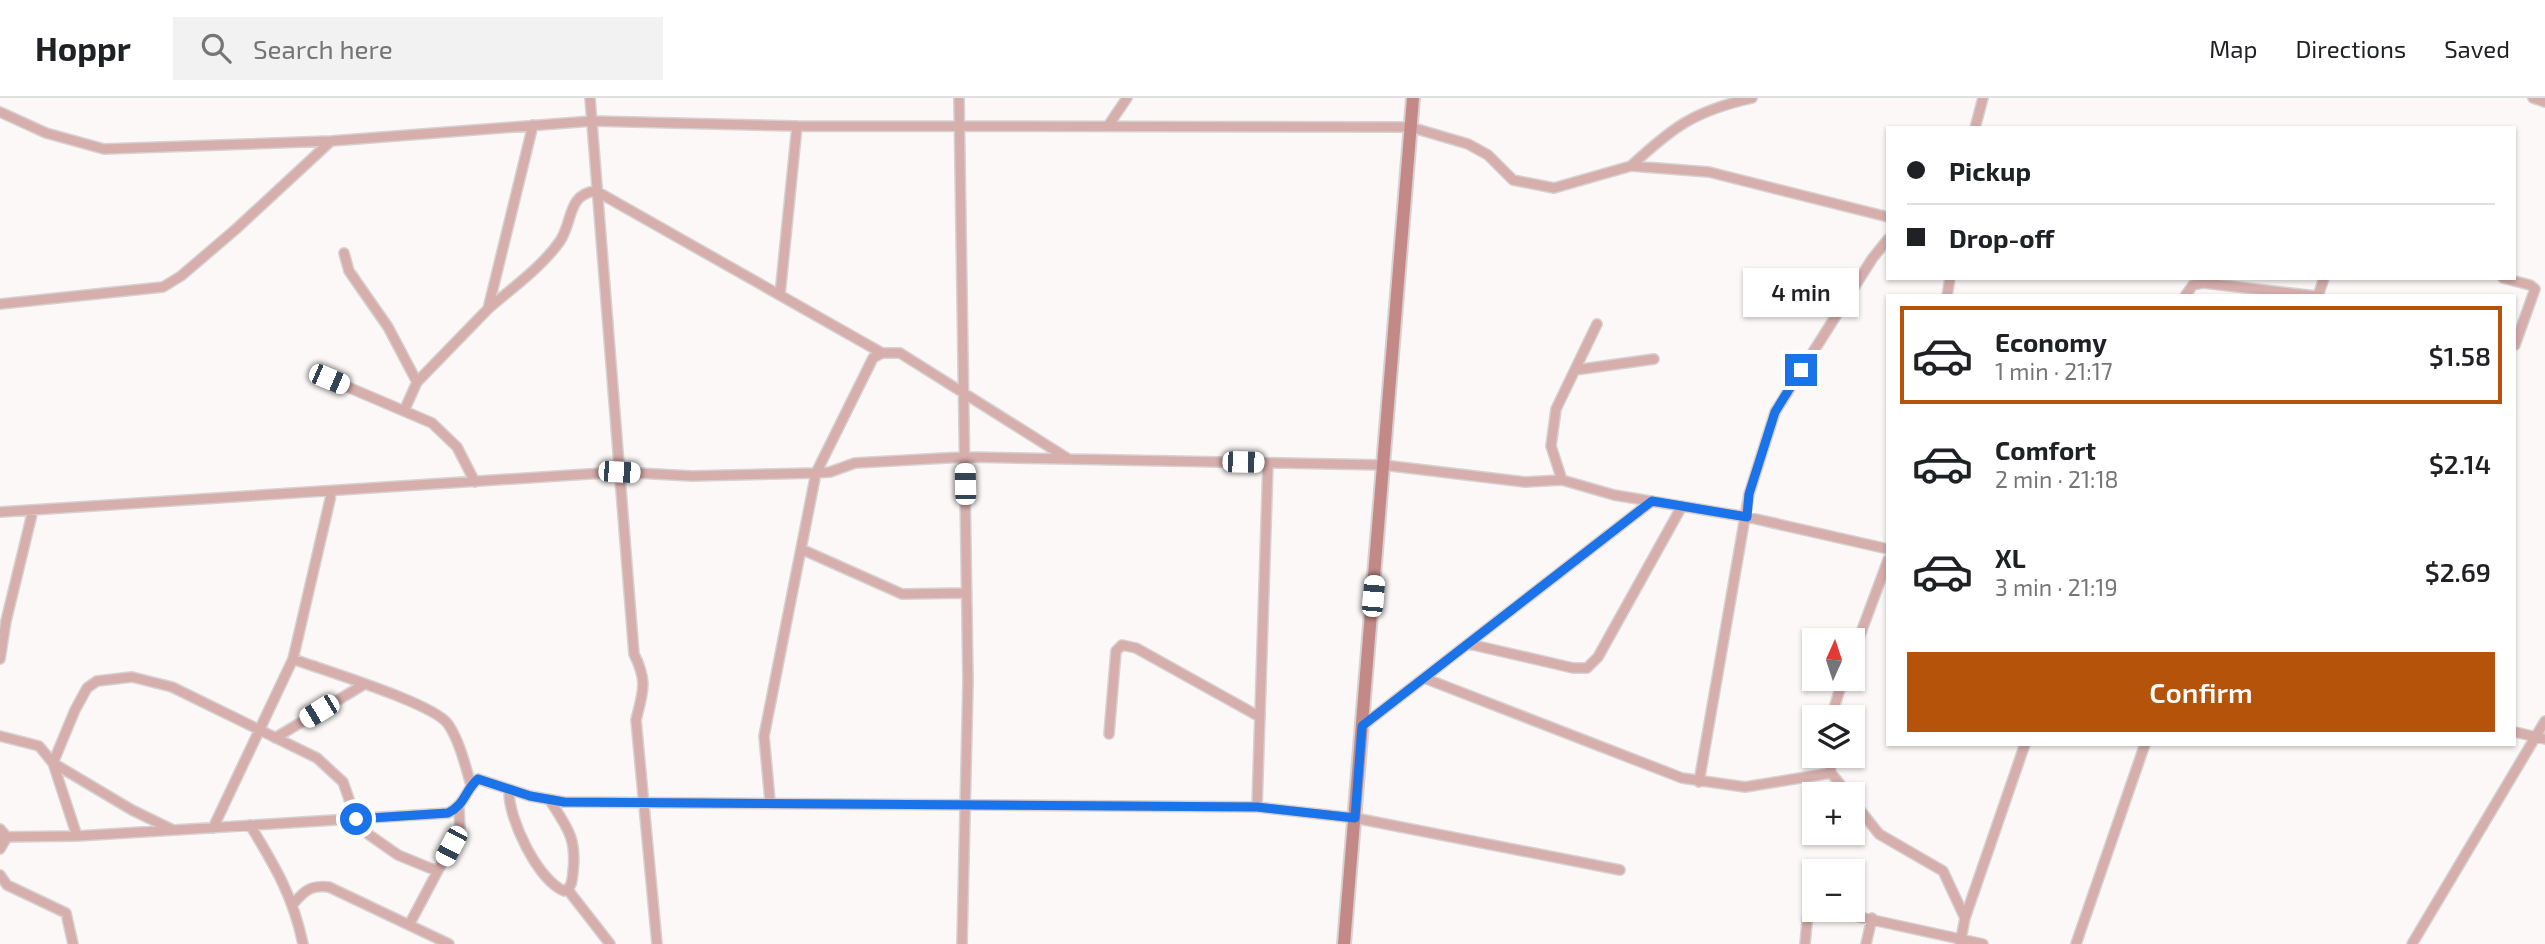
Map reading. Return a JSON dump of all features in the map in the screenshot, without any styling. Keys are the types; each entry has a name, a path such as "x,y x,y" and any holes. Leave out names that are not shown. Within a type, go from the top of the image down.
{"street":[{"path":"590,98 634,654 644,674 645,687 636,720 656,944"},
{"path":"959,98 966,593 966,803 962,944"},
{"path":"1108,126 1126,98"},
{"path":"1344,944 1413,98"},
{"path":"1630,166 1670,130 1712,107 1752,98"},
{"path":"1976,126 1983,98"},
{"path":"2533,98 2545,102"},
{"path":"0,112 46,133 104,149 331,141 592,121 797,126 1410,127 1468,144 1488,155 1513,180 1554,187 1630,166 1709,172 1886,217"},
{"path":"488,309 533,125"},
{"path":"780,295 797,126"},
{"path":"0,304 163,287 190,269 331,141"},
{"path":"404,411 417,382 488,309 527,276 561,240 571,210 579,197 597,191 882,353"},
{"path":"1699,782 1749,494 1775,412 1872,259 1886,242"},
{"path":"344,253 349,271 388,327 417,382"},
{"path":"2511,280 2535,289 2516,342"},
{"path":"2186,294 2193,285 2203,283 2299,294"},
{"path":"1562,480 1551,446 1556,409 1597,324"},
{"path":"770,801 764,736 817,473 873,358 882,353 900,353 1069,459"},
{"path":"1575,370 1654,359"},
{"path":"329,379 432,423 457,447 475,482"},
{"path":"0,512 619,472 692,476 817,473 830,472 855,463 964,457 1383,465 1525,482 1562,480 1614,495 1747,517 1886,549"},
{"path":"1257,807 1268,463"},
{"path":"212,828 293,659 332,491"},
{"path":"1362,726 1652,501"},
{"path":"1469,644 1573,668 1587,668 1598,657 1682,506"},
{"path":"0,659 33,510"},
{"path":"801,549 902,594 966,593"},
{"path":"1863,628 1886,565"},
{"path":"1109,734 1116,651 1122,645 1136,648 1260,717"},
{"path":"293,659 421,706 447,722 464,758 471,785"},
{"path":"77,836 53,763 75,709 87,688 97,681 132,677 172,687 317,758 343,782 356,819 368,834 398,855 437,871"},
{"path":"1424,678 1682,778 1699,782 1745,787 1830,772"},
{"path":"275,738 363,685"},
{"path":"2412,944 2540,738 2545,721"},
{"path":"2516,732 2540,738"},
{"path":"0,736 39,746 53,763 132,810 173,830"},
{"path":"1961,941 1965,918 2024,746"},
{"path":"2076,944 2144,746"},
{"path":"1830,768 1838,782"},
{"path":"409,925 460,829 459,808 471,785 478,779 509,790 549,799 1257,807 1355,818 1620,870"},
{"path":"509,790 509,803 533,860 561,890 568,890"},
{"path":"549,799 569,830 575,848 568,890 610,944"},
{"path":"4,837 77,836 356,819 448,813 459,808"},
{"path":"1865,816 1880,834 1943,871 1965,918"},
{"path":"250,825 283,879 293,904 303,944"},
{"path":"0,829 4,837 0,849"},
{"path":"0,874 7,885 66,914 72,944"},
{"path":"293,904 305,891 316,885 330,887 449,944"},
{"path":"1865,917 1983,944"},
{"path":"1866,944 1872,918"},
{"path":"1805,944 1807,922"}],"route":[{"path":"356,819 448,813 459,808 467,798 471,785 478,779 530,796 564,802 645,800 1257,807 1355,818 1362,726 1652,501 1747,517 1749,494 1775,412 1801,370"}]}
